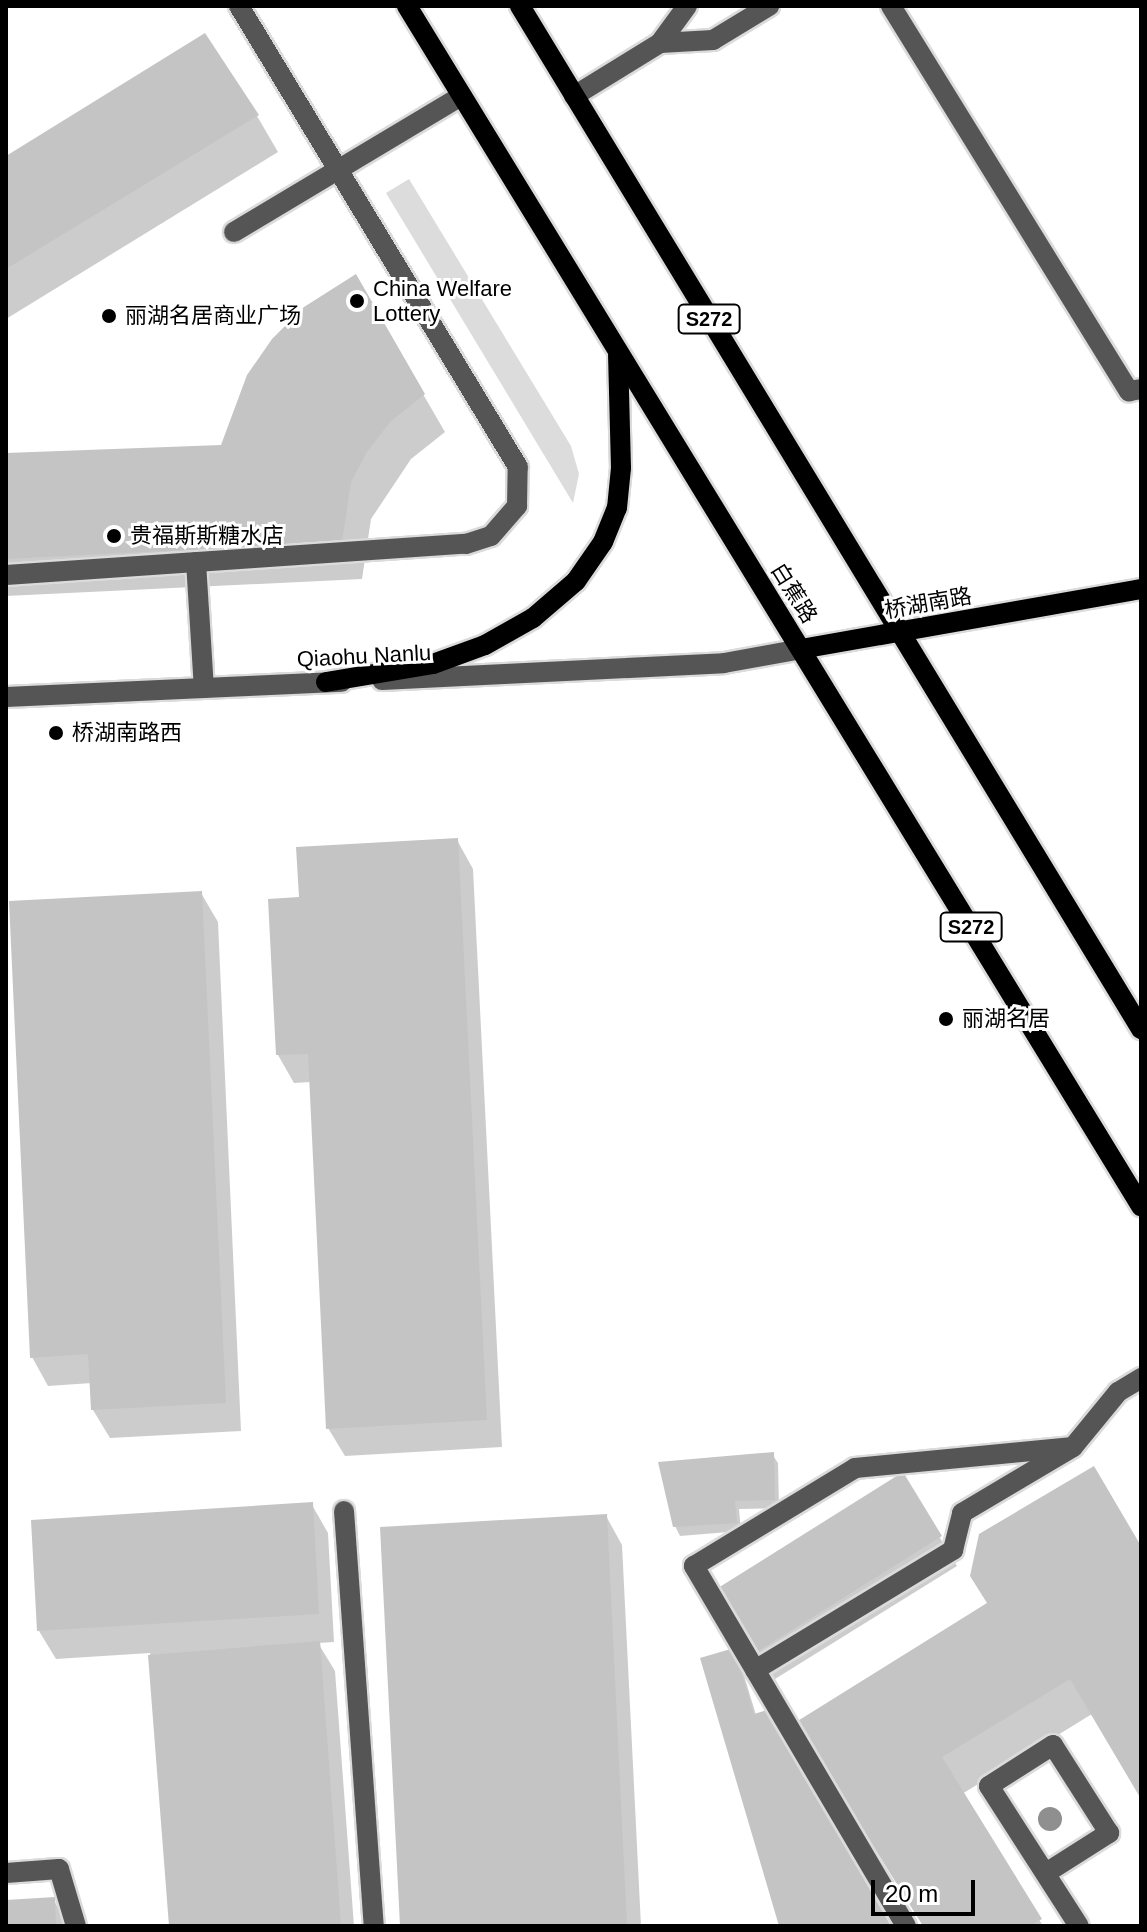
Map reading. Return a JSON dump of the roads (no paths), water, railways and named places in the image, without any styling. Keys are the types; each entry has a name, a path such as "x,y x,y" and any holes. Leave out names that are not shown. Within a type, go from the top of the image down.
{"main road":[{"name":"白蕉路","path":"407,6 1141,1206"},
{"name":"S272","path":"520,6 1141,1029"},
{"path":"326,682 433,664 485,645 533,618 576,581 603,542 617,508 621,468 618,355"},
{"name":"桥湖南路","path":"801,649 1141,589"}],"street":[{"path":"6,575 466,544 491,536 517,506 518,467 239,6"},
{"path":"574,96 660,43 687,6"},
{"path":"660,43 713,40 769,6"},
{"path":"891,6 1129,391 1141,389"},
{"path":"234,232 461,96"},
{"path":"196,562 204,688"},
{"name":"桥湖南路","path":"326,682 724,663 801,649"},
{"name":"Qiaohu Nanlu","path":"6,697 326,682"},
{"path":"755,1670 953,1550 962,1513 1073,1447 1118,1392 1141,1378"},
{"path":"906,1926 694,1566 855,1468 1073,1447"},
{"path":"344,1511 374,1926"},
{"path":"1046,1873 1109,1833 1053,1745 989,1786 1079,1926"},
{"path":"6,1873 59,1869 76,1926"}],"place":[{"name":"China Welfare Lottery","path":"357,301"},
{"name":"丽湖名居商业广场","path":"109,316"},
{"name":"贵福斯斯糖水店","path":"114,536"},
{"name":"桥湖南路西","path":"56,733"},
{"name":"丽湖名居","path":"946,1019"}]}
